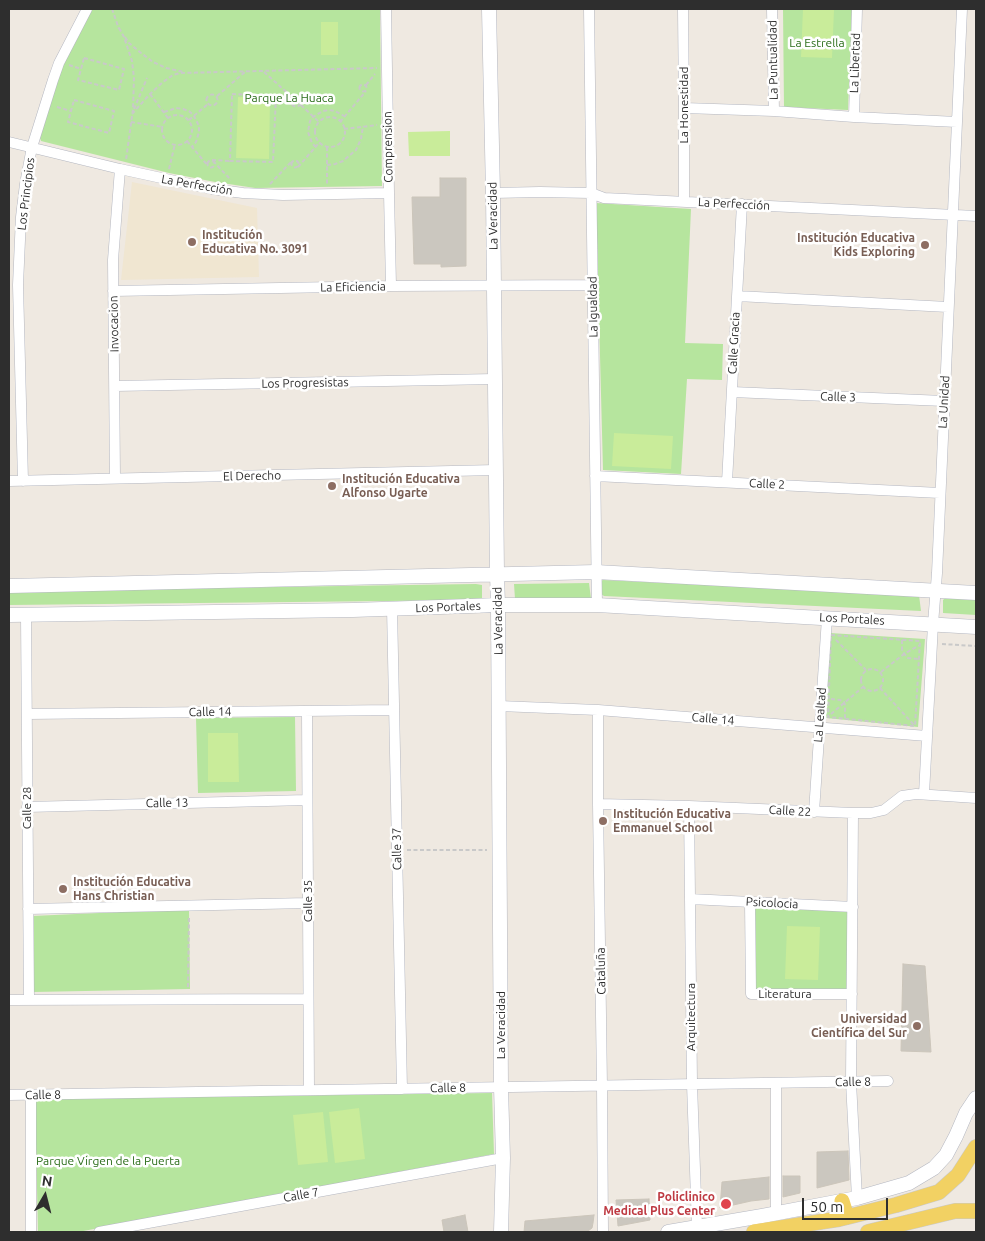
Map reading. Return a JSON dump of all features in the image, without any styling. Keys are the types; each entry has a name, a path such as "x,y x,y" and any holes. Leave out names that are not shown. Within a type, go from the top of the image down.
{"main road":[{"path":"754,1232 847,1217 939,1192 958,1175 976,1147"},
{"path":"847,1217 850,1199"},
{"path":"868,1232 955,1211 976,1211"}],"street":[{"name":"Los Principios","path":"23,480 18,285 19,248 25,184 32,147 44,104 59,63 87,9"},
{"name":"Comprension","path":"386,9 392,286"},
{"name":"La Veracidad","path":"489,9 499,706 503,1158 501,1232"},
{"name":"La Igualdad","path":"589,9 597,605"},
{"name":"La Honestidad","path":"683,9 684,202"},
{"name":"La Puntualidad","path":"772,9 774,111"},
{"name":"La Libertad","path":"854,116 857,9"},
{"name":"La Unidad","path":"924,794 936,591 962,9"},
{"path":"684,108 774,111 957,122"},
{"name":"La Perfección","path":"9,142 166,180 212,189 243,193 283,194 389,193"},
{"name":"Invocacion","path":"115,478 113,260 120,169"},
{"name":"La Perfección","path":"492,193 591,193 604,198 976,216"},
{"name":"Calle Gracia","path":"727,482 742,204"},
{"name":"La Eficiencia","path":"113,291 392,286 592,285"},
{"path":"737,296 948,307"},
{"name":"Los Progresistas","path":"115,386 495,379"},
{"name":"Calle 3","path":"732,392 944,401"},
{"name":"El Derecho","path":"9,481 496,470"},
{"name":"Calle 2","path":"595,476 940,493"},
{"path":"9,586 596,572 976,593"},
{"name":"Los Portales","path":"9,615 498,605 597,605 976,627"},
{"name":"Calle 37","path":"392,608 402,1089"},
{"name":"Calle 28","path":"26,615 29,1000"},
{"name":"La Lealtad","path":"814,812 826,618"},
{"name":"Calle 14","path":"499,706 598,710 927,736"},
{"name":"Calle 14","path":"27,714 394,710"},
{"name":"Cataluña","path":"598,710 603,1232"},
{"name":"Calle 35","path":"307,711 309,1090"},
{"name":"Calle 22","path":"598,804 871,813 884,810 902,796 924,794 976,798"},
{"name":"Calle 13","path":"27,807 307,800"},
{"name":"Arquitectura","path":"689,806 692,1084 697,1227"},
{"path":"850,1199 853,813"},
{"name":"Psicolocia","path":"690,899 853,907"},
{"name":"Literatura","path":"750,902 751,994 852,994"},
{"path":"28,909 308,903"},
{"path":"9,1000 308,999"},
{"name":"Calle 8","path":"9,1095 888,1081"},
{"path":"776,1083 776,1214"},
{"path":"31,1095 31,1232"},
{"path":"668,1232 776,1214 850,1199 910,1183 934,1168 946,1155 966,1113 976,1098"},
{"name":"Calle 7","path":"99,1232 503,1158"}],"path":[{"path":"112,9 124,37 133,70 132,114 126,160"},
{"path":"119,28 129,43 153,62 166,68 188,73"},
{"path":"84,58 124,69 118,90 78,80 84,58"},
{"path":"132,114 163,82 173,75 180,73 377,70 366,85 366,90 340,122"},
{"path":"264,71 292,97"},
{"path":"216,96 245,72"},
{"path":"132,114 147,78"},
{"path":"366,85 361,85 359,88 362,92 366,90"},
{"path":"150,94 168,118"},
{"path":"189,120 208,103 209,96 212,94 216,96"},
{"path":"208,166 208,161 273,162 276,96 232,94 230,161"},
{"path":"208,103 216,104 218,100 216,96"},
{"path":"292,97 300,96 300,104"},
{"path":"292,97 292,105 300,104"},
{"path":"74,100 114,111 108,133 68,122 71,111 74,100"},
{"path":"44,104 71,111"},
{"path":"300,104 319,122"},
{"path":"164,112 176,108 183,109 194,116 199,126 199,132 196,142 192,147"},
{"path":"316,147 312,143 308,132 310,121 313,117 329,110 335,110 344,116"},
{"path":"181,115 189,120 192,130 187,141 182,144 175,144 164,136 162,127 168,118 181,115"},
{"path":"329,117 340,122 344,129 344,138 341,142 334,147 327,147 319,143 316,139 315,129 319,122 329,117"},
{"path":"131,122 162,127"},
{"path":"344,129 387,124"},
{"path":"327,165 343,161 356,150 361,139 363,126"},
{"path":"187,141 208,166"},
{"path":"292,161 292,167 298,167 319,143"},
{"path":"166,180 175,144"},
{"path":"327,147 328,194"},
{"path":"292,161 295,160 299,163 298,167"},
{"path":"208,166 212,167 214,165 213,161"},
{"path":"213,161 233,182"},
{"path":"270,184 292,161"},
{"path":"831,635 920,641 915,726"},
{"path":"831,635 866,670"},
{"path":"828,717 831,635"},
{"path":"902,640 902,651 904,654 908,658 919,659"},
{"path":"932,643 976,646"},
{"path":"881,672 920,644"},
{"path":"874,668 881,672 884,680 880,688 872,691 863,687 861,678 866,670 874,668"},
{"path":"828,717 863,687"},
{"path":"880,688 915,726"},
{"path":"828,698 844,702"},
{"path":"844,702 845,719"},
{"path":"828,717 915,726"},
{"path":"397,850 500,850"},
{"path":"188,987 189,912"}],"shaded area":[{"name":"Institución Educativa No. 3091","path":"132,182 257,208 259,277 121,280"}],"green space":[{"name":"Parque La Huaca","path":"91,9 380,9 382,186 255,188 169,173 41,141 39,134 66,56"},
{"name":"La Estrella","path":"783,9 852,9 848,110 784,107"},
{"path":"803,9 834,9 832,58 801,57"},
{"path":"321,22 338,22 338,55 321,55"},
{"path":"238,97 270,98 269,159 236,158"},
{"path":"450,131 450,156 409,156 408,132"},
{"path":"596,203 691,209 685,343 723,344 722,380 687,379 681,474 603,470"},
{"path":"614,433 673,436 671,469 612,466"},
{"path":"603,580 919,595 921,611 604,596 601,594 599,582"},
{"path":"589,583 591,599 515,599 514,584"},
{"path":"482,585 482,600 9,605 9,591"},
{"path":"946,597 976,599 976,615 943,613 943,600"},
{"path":"830,633 925,639 918,727 826,718"},
{"path":"295,717 296,791 198,793 196,718"},
{"path":"208,733 238,733 239,782 208,782"},
{"path":"753,905 849,910 849,991 754,991"},
{"path":"189,909 190,989 33,992 32,916"},
{"path":"787,926 820,927 818,980 785,979"},
{"name":"Parque Virgen de la Puerta","path":"492,1093 494,1154 78,1232 38,1232 35,1099"},
{"path":"359,1108 365,1159 335,1163 329,1112"},
{"path":"323,1112 328,1162 298,1165 293,1115"}],"building":[{"path":"440,178 466,178 466,266 441,267 441,264 414,264 412,197 440,197"},
{"path":"903,964 925,966 931,1052 901,1051"},
{"path":"848,1151 849,1180 817,1188 817,1152"},
{"path":"783,1176 800,1176 800,1193 783,1197"},
{"path":"769,1177 769,1199 720,1208 722,1182"},
{"path":"649,1199 650,1220 618,1226 616,1200"},
{"path":"465,1215 468,1232 444,1232 442,1220"},
{"path":"594,1215 592,1228 588,1231 524,1232 525,1221"}],"place":[{"name":"Institución Educativa No. 3091","path":"192,242"},
{"name":"Institución Educativa Kids Exploring","path":"925,245"},
{"name":"Institución Educativa Alfonso Ugarte","path":"332,486"},
{"name":"Institución Educativa Emmanuel School","path":"603,821"},
{"name":"Institución Educativa Hans Christian","path":"63,889"},
{"name":"Universidad Científica del Sur","path":"917,1026"},
{"name":"Policlinico Medical Plus Center","path":"726,1204"}]}
